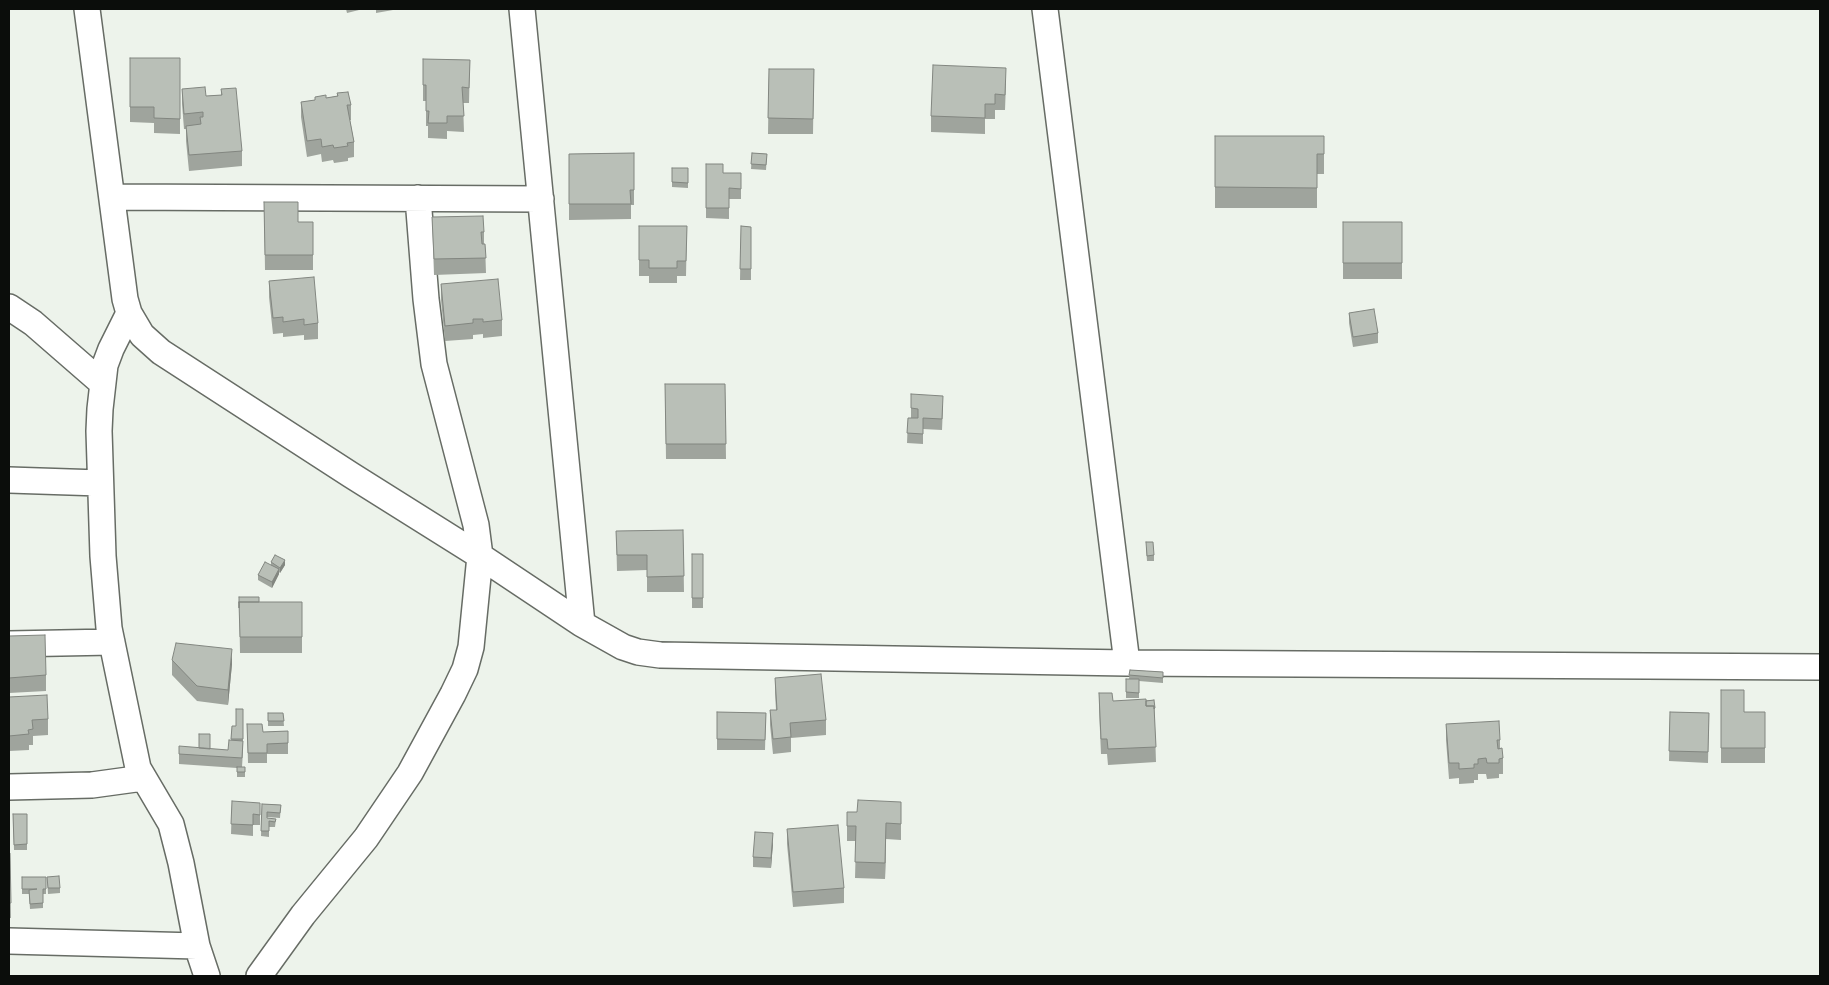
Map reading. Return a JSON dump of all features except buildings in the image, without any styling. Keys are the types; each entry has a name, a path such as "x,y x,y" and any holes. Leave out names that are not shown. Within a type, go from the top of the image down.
{"street":[{"path":"88,9 125,299 129,314 142,335 161,352 351,476 480,556 582,624 623,647 638,652 660,655 1126,663 1820,667"},
{"path":"522,9 582,624"},
{"path":"1045,9 1126,663"},
{"path":"112,197 541,199"},
{"path":"259,976 326,886 366,838 410,774 436,727 464,669 471,647 480,556 476,525 434,364 426,299 418,198"},
{"path":"9,307 33,323 102,383"},
{"path":"129,314 111,349 105,365 102,383 99,431 100,483 105,590 109,628 138,768 171,824 182,863 197,946 207,976"},
{"path":"9,480 100,483"},
{"path":"9,644 112,642"},
{"path":"9,787 92,785 143,778"},
{"path":"9,941 197,946"}]}
